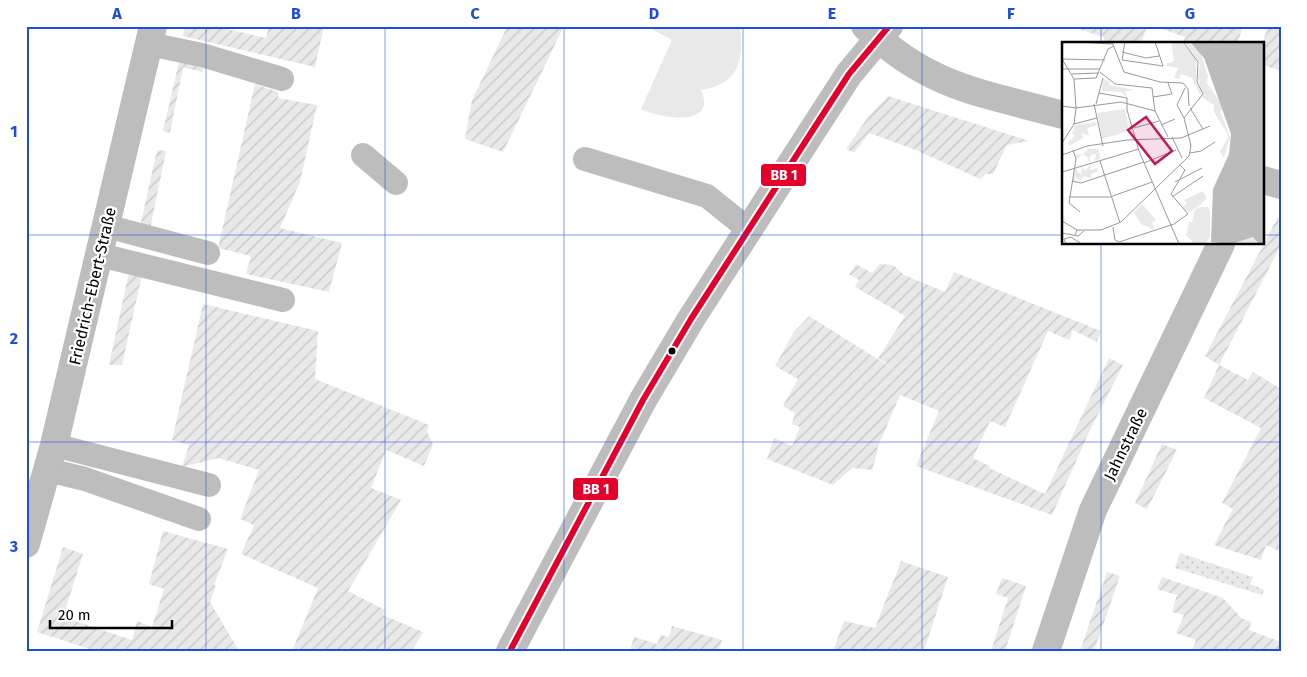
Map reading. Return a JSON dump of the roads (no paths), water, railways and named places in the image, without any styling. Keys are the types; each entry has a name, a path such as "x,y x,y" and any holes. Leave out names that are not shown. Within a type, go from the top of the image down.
{"street":[{"path":"510,651 644,400 691,319 877,30 910,63 943,81 992,98 1062,115"},
{"name":"Friedrich-Ebert-Straße","path":"26,544 51,458 151,35"},
{"path":"1264,180 1281,185"},
{"name":"Jahnstraße","path":"1046,651 1093,510 1221,245"}],"lane":[{"path":"151,35 202,55 282,79"},
{"path":"363,155 396,183"},
{"path":"585,159 706,196 748,229"},
{"path":"106,226 208,253"},
{"path":"100,255 283,300"},
{"path":"51,458 209,485"},
{"path":"51,458 85,479 200,519"}]}
